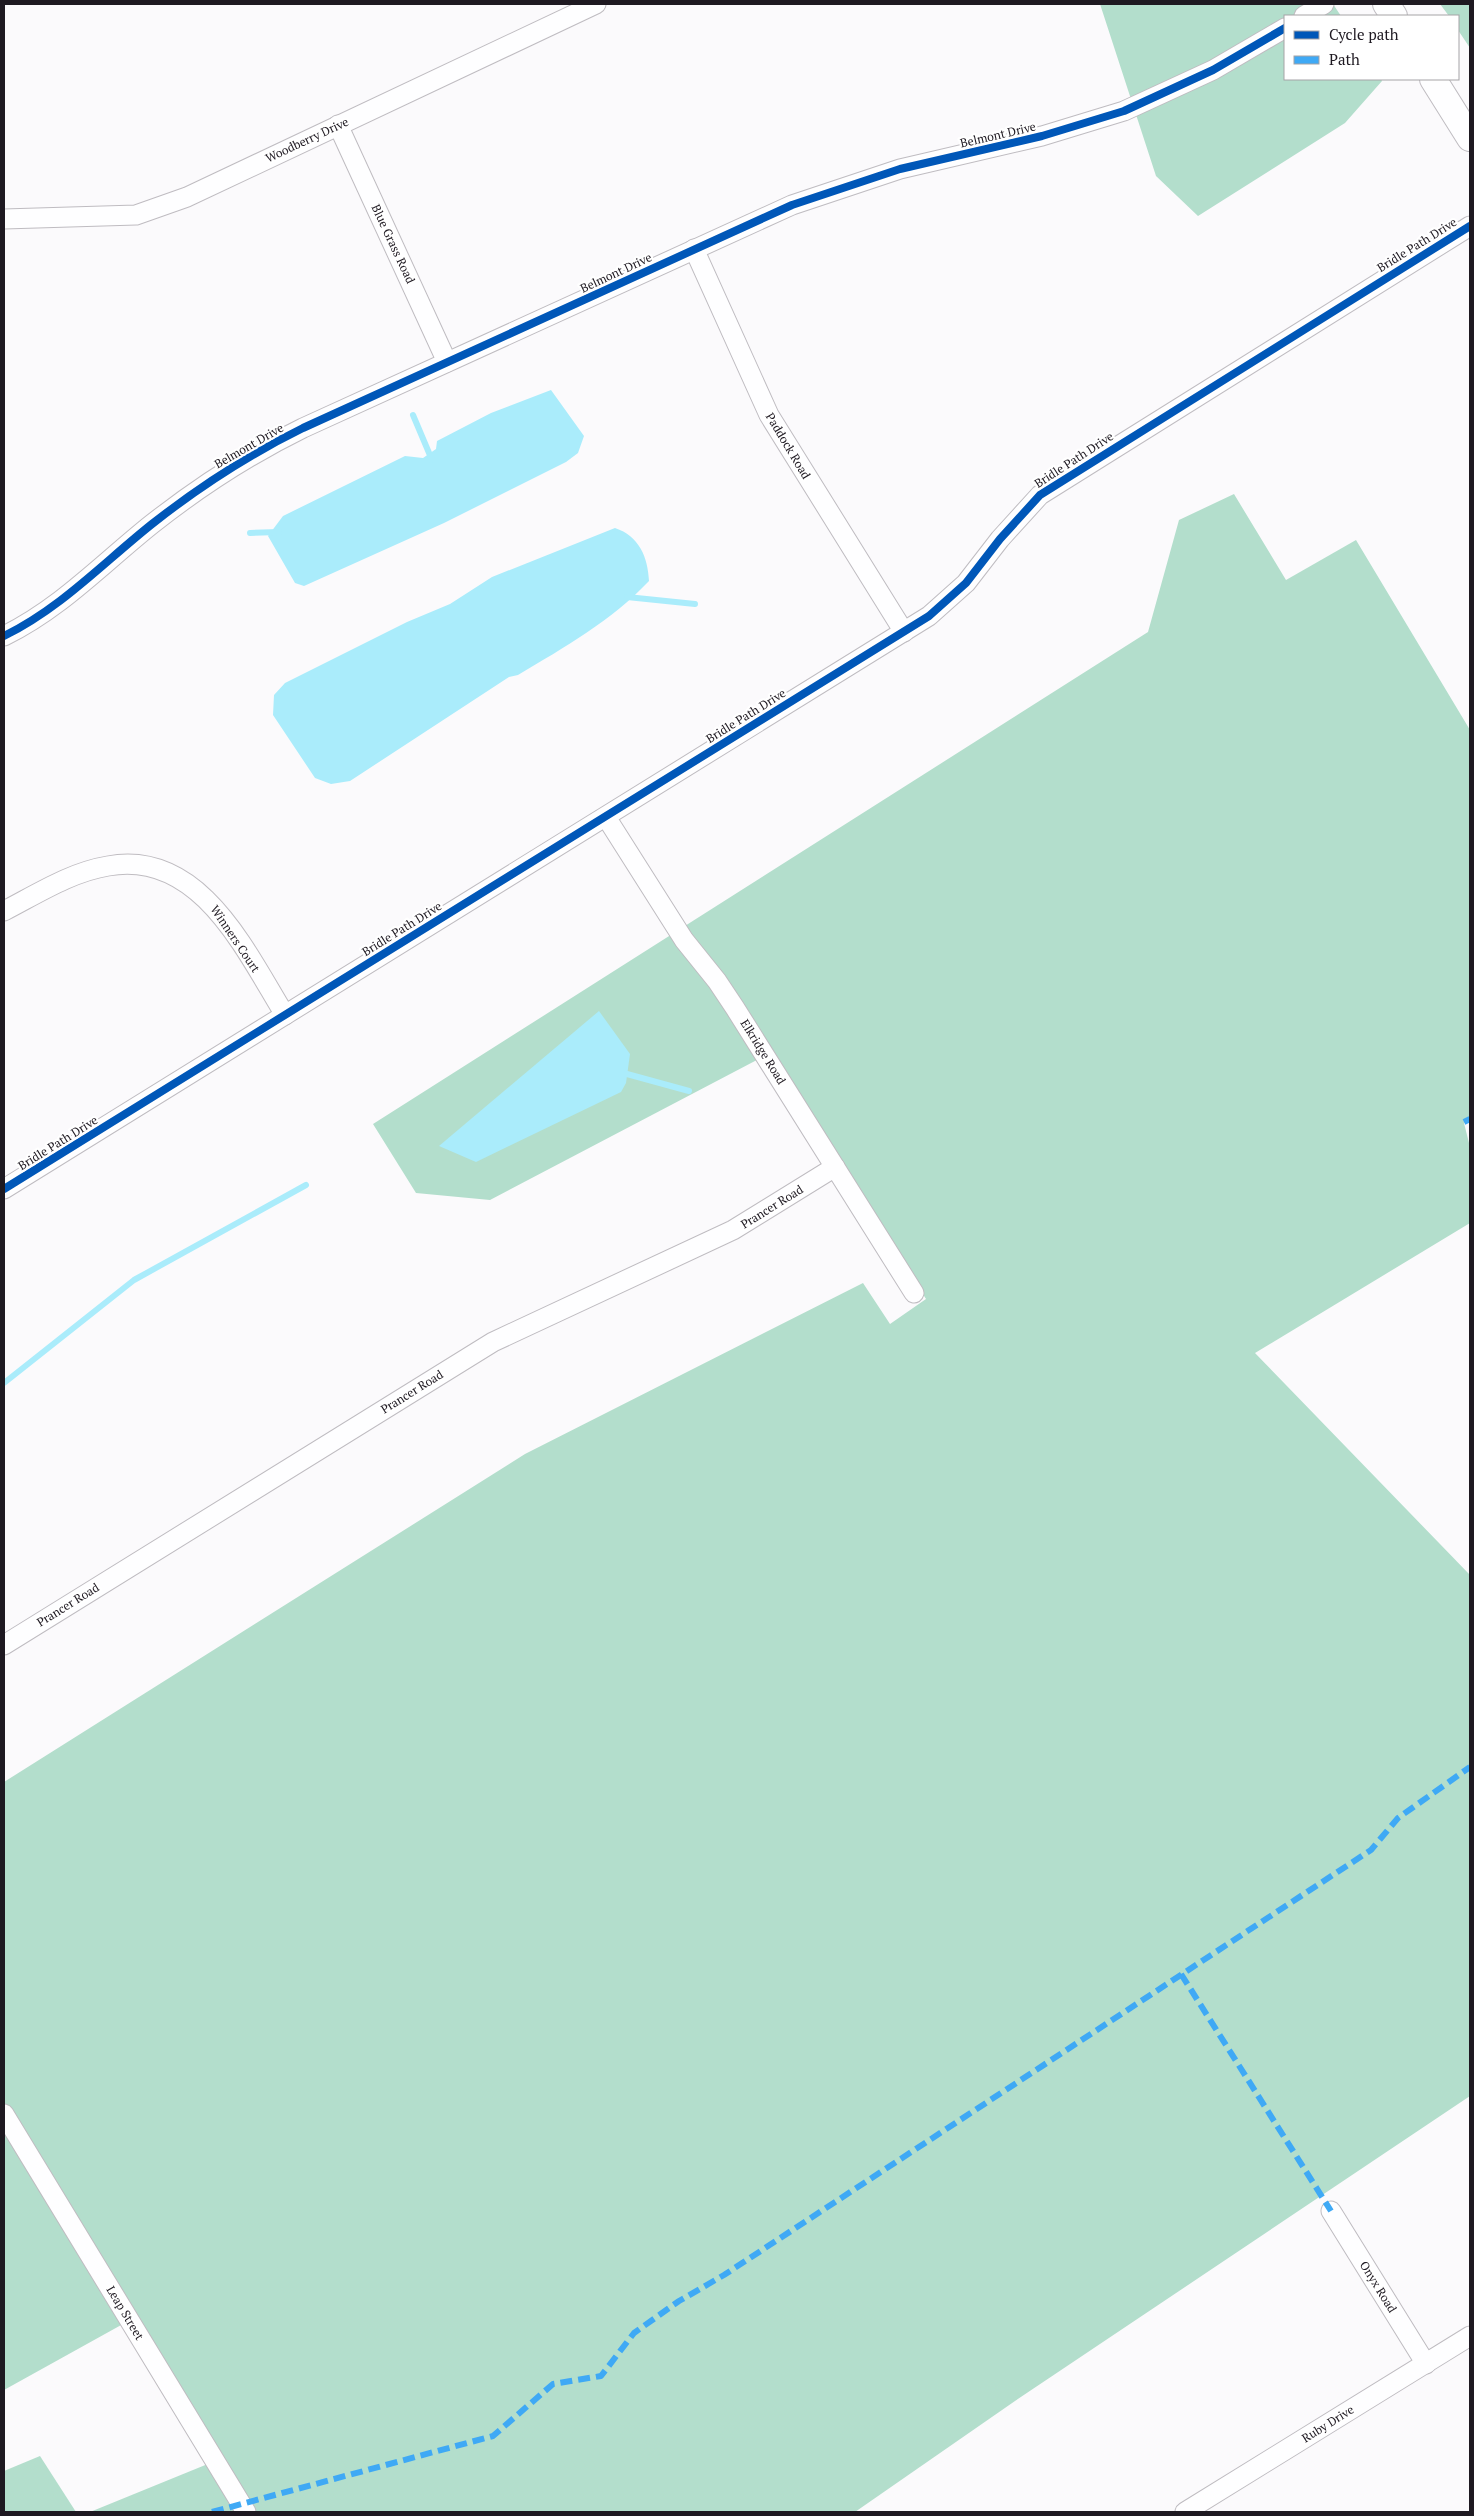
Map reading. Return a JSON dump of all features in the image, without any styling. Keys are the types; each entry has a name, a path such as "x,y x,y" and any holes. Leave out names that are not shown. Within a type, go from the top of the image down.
{"street":[{"name":"Woodberry Drive","path":"4,218 117,216 150,211 187,197 596,4"},
{"path":"1306,15 1324,4"},
{"path":"1386,4 1393,15"},
{"name":"Belmont Drive","path":"4,636 25,626 67,598 151,525 236,466 303,428 792,205 846,185 900,169 1042,136 1124,111 1213,70 1284,29"},
{"path":"1434,80 1470,138"},
{"name":"Blue Grass Road","path":"338,125 447,362"},
{"name":"Bridle Path Drive","path":"4,1189 904,632 950,600 1040,494 1470,226"},
{"name":"Paddock Road","path":"694,249 769,415 904,632"},
{"name":"Elkridge Road","path":"606,817 684,940 717,981 735,1008 914,1293"},
{"name":"Winners Court","path":"4,911 65,880 102,867 133,864 168,873 190,885 217,908 285,1015"},
{"name":"Prancer Road","path":"4,1645 492,1342 734,1230 835,1166"},
{"name":"Leap Street","path":"4,2114 246,2512"},
{"name":"Onyx Road","path":"1331,2211 1426,2364"},
{"name":"Ruby Drive","path":"1185,2512 1470,2336"}],"green space":[{"path":"1100,4 1333,4 1340,15 1284,15 1284,80 1382,80 1345,123 1198,216 1156,176"},
{"path":"1440,4 1470,4 1470,48 1459,32 1459,15 1448,15"},
{"path":"1234,494 1286,580 1356,540 1470,730 1470,1119 1464,1123 1470,1147 1470,1223 1255,1353 1470,1575 1470,2096 1015,2401 855,2512 90,2512 220,2459 132,2319 4,2390 4,1782 525,1454 863,1283 890,1324 926,1299 770,1053 490,1200 416,1193 373,1124 1148,632 1179,520"},
{"path":"40,2456 76,2512 4,2512 4,2471"}],"water":[{"path":"551,390 584,436 578,453 566,462 444,523 304,586 295,583 268,536 283,516 405,456 423,458 436,449 437,441 491,413"},
{"path":"615,528 630,536 641,549 647,564 649,581 619,609 570,644 518,675 509,677 350,781 331,784 315,778 273,715 274,695 285,683 407,622 450,604 492,577"},
{"path":"599,1011 630,1054 626,1083 621,1092 476,1162 439,1146"}],"waterway":[{"path":"413,415 432,460"},
{"path":"250,533 279,532"},
{"path":"627,597 695,604"},
{"path":"627,1074 689,1091"},
{"path":"4,1383 134,1280 306,1185"}],"marked path":[{"path":"1464,1122 1470,1119"},
{"path":"212,2512 493,2436 553,2384 601,2376 634,2333 679,2301 724,2275 1371,1850 1398,1818 1470,1767"},
{"path":"1181,1974 1331,2211"}],"cycle path":[{"path":"4,636 25,625 63,599 152,524 188,497 244,460 303,428 792,205 900,169 1042,136 1124,111 1213,70 1284,29"},
{"path":"4,1189 929,616 966,583 1000,539 1040,495 1470,226"}]}
